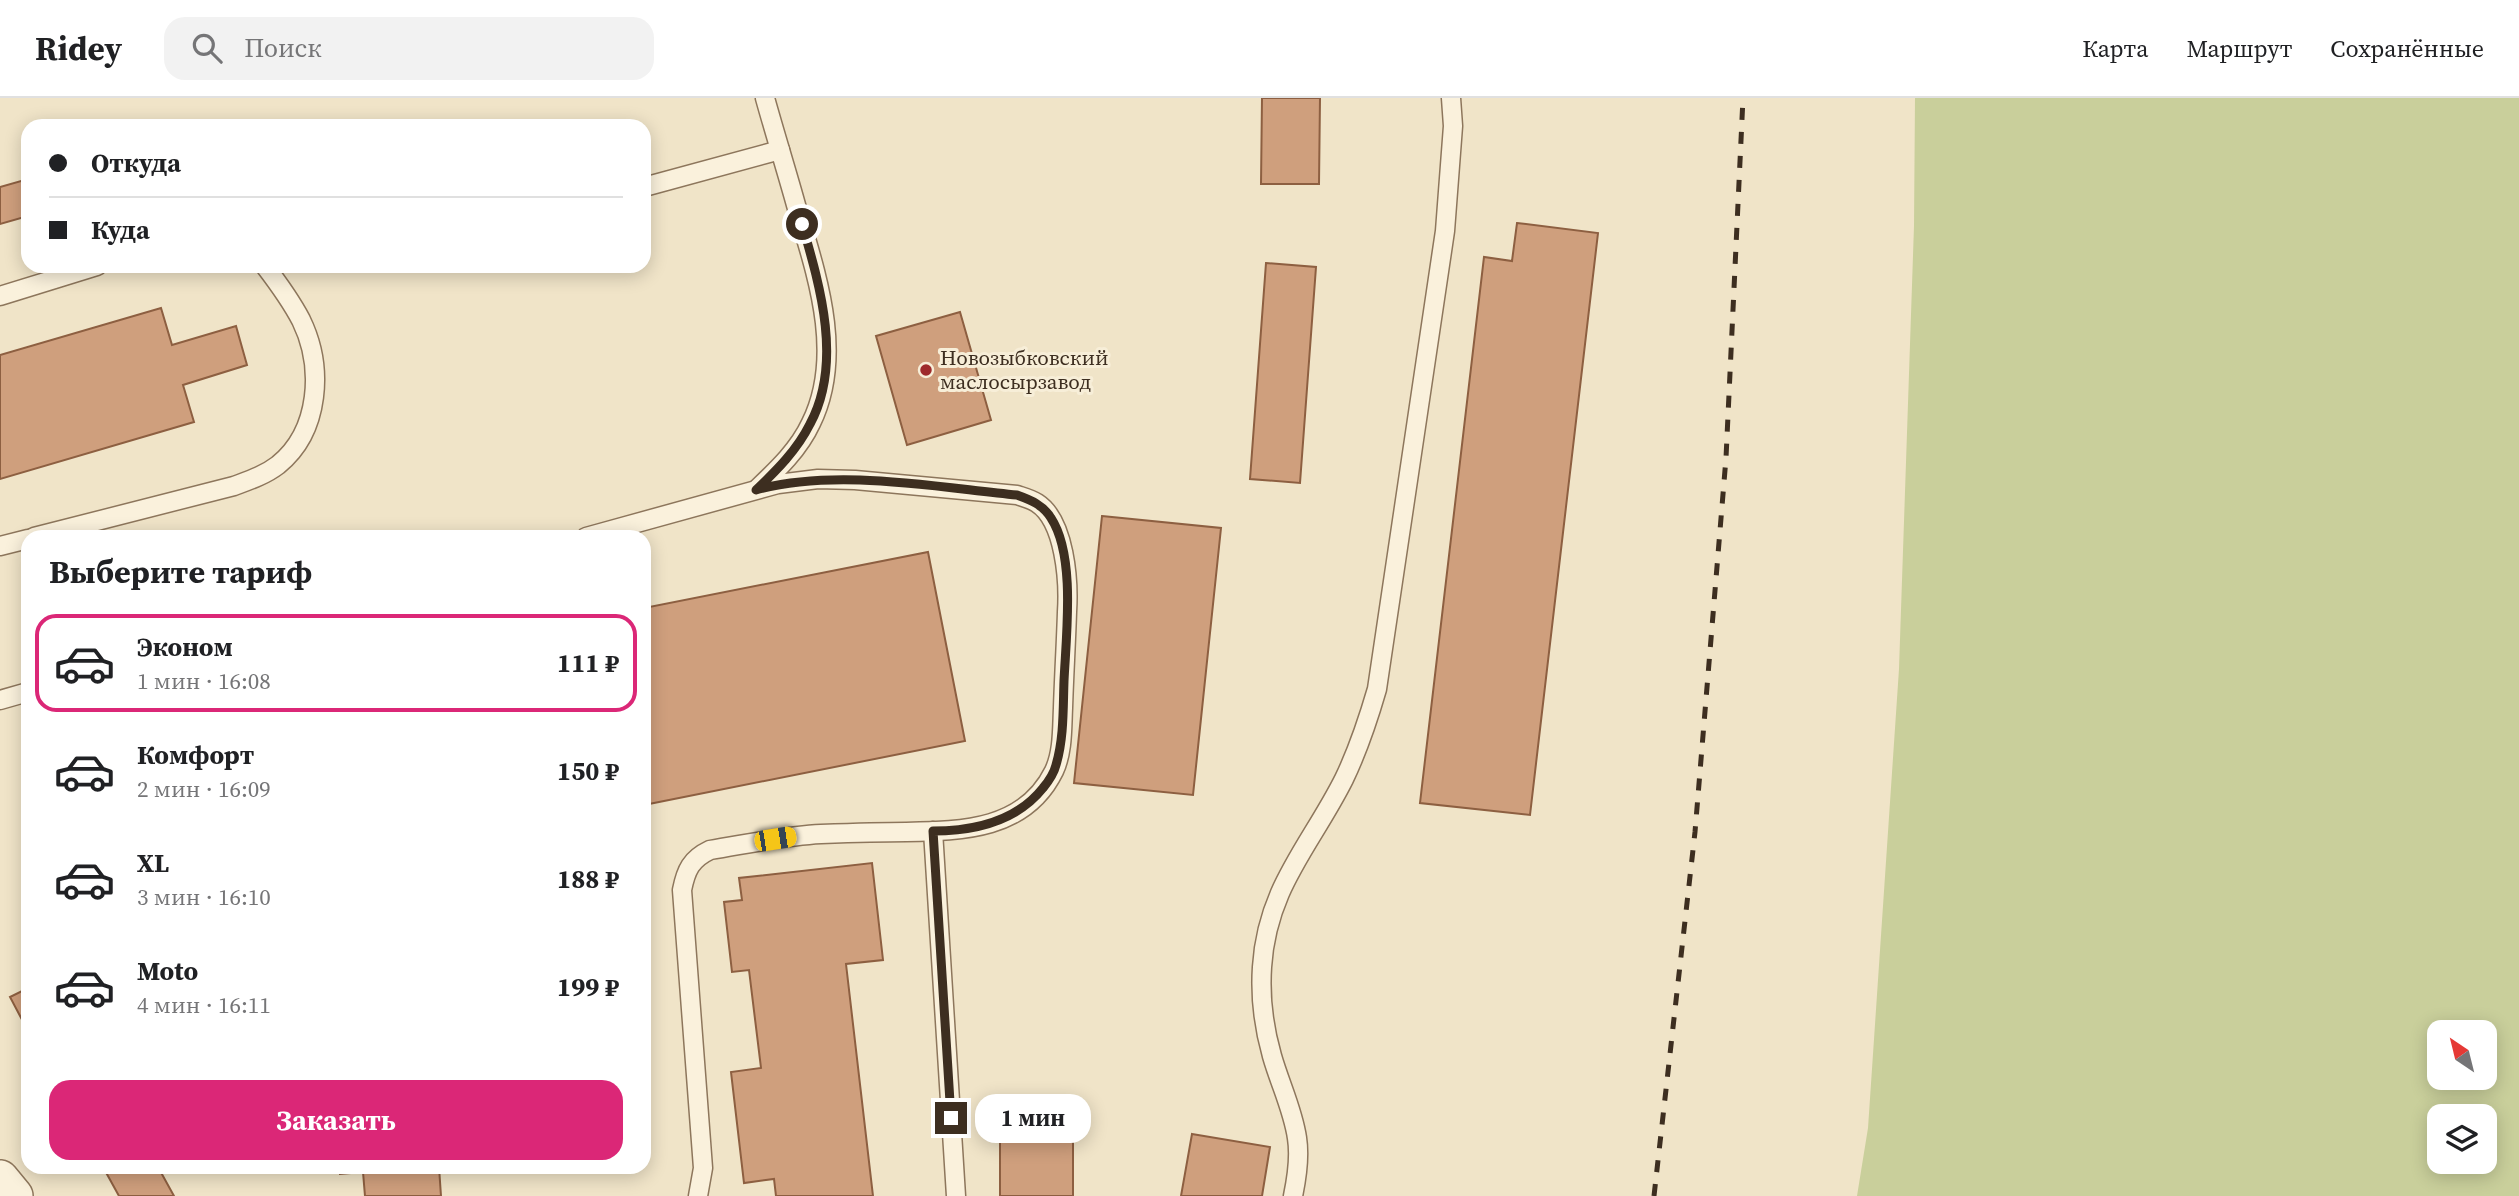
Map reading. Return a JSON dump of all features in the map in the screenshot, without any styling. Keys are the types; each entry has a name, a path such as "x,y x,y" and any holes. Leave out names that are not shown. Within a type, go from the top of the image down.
{"street":[{"path":"0,1179 14,1196"}],"lane":[{"path":"756,490 788,458 811,422 822,390 826,353 817,273 765,98"},
{"path":"1293,1196 1298,1169 1297,1139 1272,1055 1262,1004 1262,965 1269,925 1283,883 1343,781 1362,738 1377,689 1445,231 1453,126 1451,98"},
{"path":"651,185 780,150"},
{"path":"0,296 74,273"},
{"path":"61,530 234,486 259,477 292,451 304,435 316,381 312,353 302,322 270,273"},
{"path":"611,530 778,484 830,480 1017,495 1038,503 1051,518 1060,538 1068,595 1061,743 1055,769 1044,788 1029,803 1009,817 984,826 957,831 850,832 784,838 710,850 697,856 686,870 682,890 703,1168 698,1196"},
{"path":"0,546 21,541"},
{"path":"0,699 21,694"},
{"path":"933,831 957,1196"}],"green space":[{"path":"1915,98 2519,98 2519,1196 1857,1196 1868,1128 1899,669 1914,226"}],"building":[{"path":"1262,98 1320,98 1319,184 1261,184"},
{"path":"21,181 21,218 0,224 0,187"},
{"path":"1517,223 1598,233 1530,815 1420,803 1484,257 1512,261"},
{"path":"1266,263 1316,267 1300,483 1250,479"},
{"path":"161,308 172,345 236,326 247,365 183,385 194,422 0,479 0,355"},
{"path":"960,312 991,420 907,445 876,336"},
{"path":"1102,516 1221,528 1193,795 1074,783"},
{"path":"928,552 965,741 651,804 651,607"},
{"path":"872,863 883,960 846,964 873,1196 776,1196 774,1179 744,1183 731,1072 761,1068 749,970 732,972 724,902 742,900 739,878"},
{"path":"21,992 21,1018 10,997"},
{"path":"1073,1128 1073,1196 1000,1196 1000,1129"},
{"path":"1192,1134 1270,1147 1262,1196 1181,1196"},
{"path":"107,1174 162,1174 174,1196 119,1196"},
{"path":"363,1174 439,1174 441,1196 365,1196"}],"railway":[{"path":"1654,1196 1695,832 1726,458 1743,98"}],"place":[{"name":"Новозыбковский маслосырзавод","path":"926,370"}],"route":[{"path":"802,224 817,273 824,320 826,353 822,390 811,422 800,440 788,458 756,490 818,479 1017,495 1038,503 1051,518 1060,538 1068,595 1061,743 1055,769 1044,788 1009,817 984,826 957,831 933,831 951,1118"}]}
